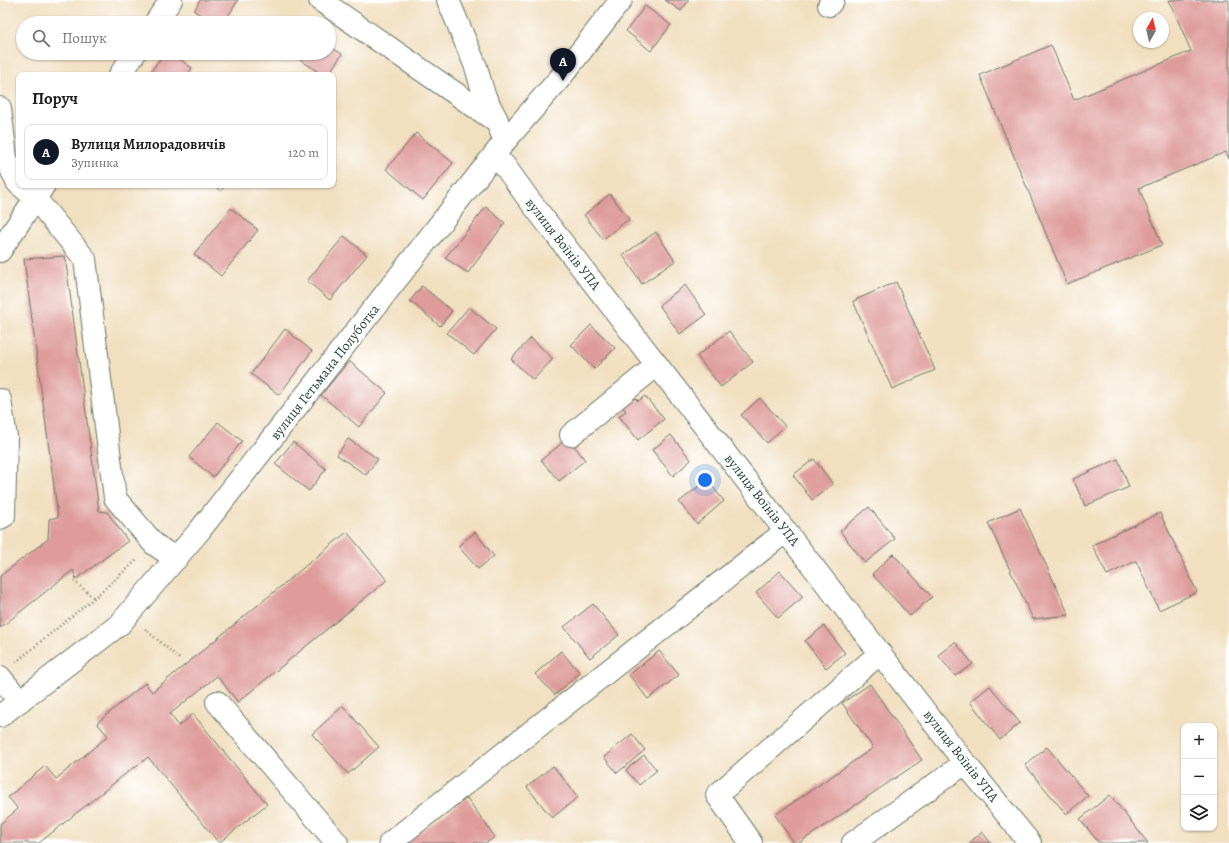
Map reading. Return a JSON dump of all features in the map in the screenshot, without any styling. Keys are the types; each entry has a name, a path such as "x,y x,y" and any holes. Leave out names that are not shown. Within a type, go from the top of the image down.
{"street":[{"path":"160,16 171,0"},
{"path":"320,0 497,122"},
{"name":"вулиця Воїнів УПА","path":"448,0 476,67 484,95 497,122 499,150 504,165 527,197 880,653 1030,843"},
{"name":"вулиця Гетьмана Полуботка","path":"0,716 120,624 176,559 499,150 560,78 611,3"},
{"path":"122,72 130,60"},
{"path":"0,108 6,158 16,180"},
{"path":"0,251 30,188 85,259 115,498 154,544 176,559"},
{"path":"571,436 657,365"},
{"path":"0,400 6,437 2,507"},
{"path":"390,843 786,531"},
{"path":"751,843 717,795 880,653"},
{"path":"6,671 20,701"},
{"path":"217,702 337,843"},
{"path":"853,843 966,763"}],"path":[{"path":"6,671 94,598 154,544"},
{"path":"74,581 94,598"},
{"path":"143,627 181,660"}],"building":[{"path":"200,0 238,0 228,16 203,16 194,11"},
{"path":"665,0 689,0 681,11"},
{"path":"1169,0 1229,0 1229,159 1226,152 1139,188 1162,245 1067,284 980,75 1051,45 1074,100 1191,51"},
{"path":"645,6 671,25 651,51 626,31"},
{"path":"336,50 342,54 330,72 318,72 300,60 336,60"},
{"path":"159,60 181,60 192,68 189,72 151,72"},
{"path":"416,133 453,163 423,200 386,169"},
{"path":"610,194 629,219 603,239 584,215"},
{"path":"486,207 505,223 468,273 445,258"},
{"path":"231,208 258,230 221,276 194,254"},
{"path":"656,232 675,261 642,284 623,255"},
{"path":"344,236 367,255 330,300 307,281"},
{"path":"65,256 99,511 107,512 128,541 76,579 73,570 0,628 0,576 48,539 49,519 58,517 24,259"},
{"path":"896,282 935,370 892,389 853,301"},
{"path":"685,285 706,315 680,334 659,305"},
{"path":"422,286 452,311 440,326 410,301"},
{"path":"469,307 496,329 474,355 447,333"},
{"path":"591,325 615,348 594,369 571,345"},
{"path":"285,329 312,351 279,395 251,374"},
{"path":"729,331 753,362 721,387 697,356"},
{"path":"531,338 553,359 533,380 511,359"},
{"path":"349,361 387,393 359,427 321,395"},
{"path":"645,396 664,419 638,440 619,416 626,411 622,406 634,397 638,401"},
{"path":"760,398 785,426 767,443 741,415"},
{"path":"218,422 242,441 213,477 189,457"},
{"path":"671,435 691,460 673,476 652,450"},
{"path":"568,438 585,460 559,481 541,460"},
{"path":"348,439 378,459 366,475 337,455"},
{"path":"293,442 326,469 309,491 275,464"},
{"path":"814,459 833,484 812,500 793,475"},
{"path":"1118,459 1129,487 1085,506 1073,479"},
{"path":"707,480 724,501 697,524 679,502"},
{"path":"869,507 895,539 865,563 840,531"},
{"path":"1020,508 1069,615 1033,619 988,523"},
{"path":"1160,513 1197,592 1159,610 1136,561 1107,575 1092,545"},
{"path":"347,532 387,580 238,702 217,676 170,714 179,726 193,714 267,804 219,843 148,757 39,843 0,843 0,824 18,809 8,797 45,766 56,779 108,736 97,723 145,683 152,692"},
{"path":"475,532 494,556 478,569 458,546"},
{"path":"893,554 932,597 910,616 872,574"},
{"path":"780,571 803,597 778,618 756,593"},
{"path":"593,604 619,635 590,658 564,627"},
{"path":"824,626 845,653 826,668 805,641"},
{"path":"955,642 973,664 955,676 938,655"},
{"path":"561,651 580,673 555,695 535,674"},
{"path":"659,651 679,675 648,699 629,675"},
{"path":"870,684 922,760 799,843 794,843 775,815 873,748 842,703"},
{"path":"990,686 1020,723 1000,740 970,702"},
{"path":"343,706 379,747 348,774 312,734"},
{"path":"632,734 645,750 617,773 604,757"},
{"path":"1047,747 1088,796 1066,814 1025,765"},
{"path":"644,755 657,770 639,785 626,770"},
{"path":"553,766 578,797 552,818 527,787"},
{"path":"1110,795 1148,843 1099,843 1080,819"},
{"path":"467,798 495,837 486,843 405,843"},
{"path":"982,832 991,843 969,843"}],"place":[{"name":"Вулиця Милорадовичів","path":"563,81"}]}
